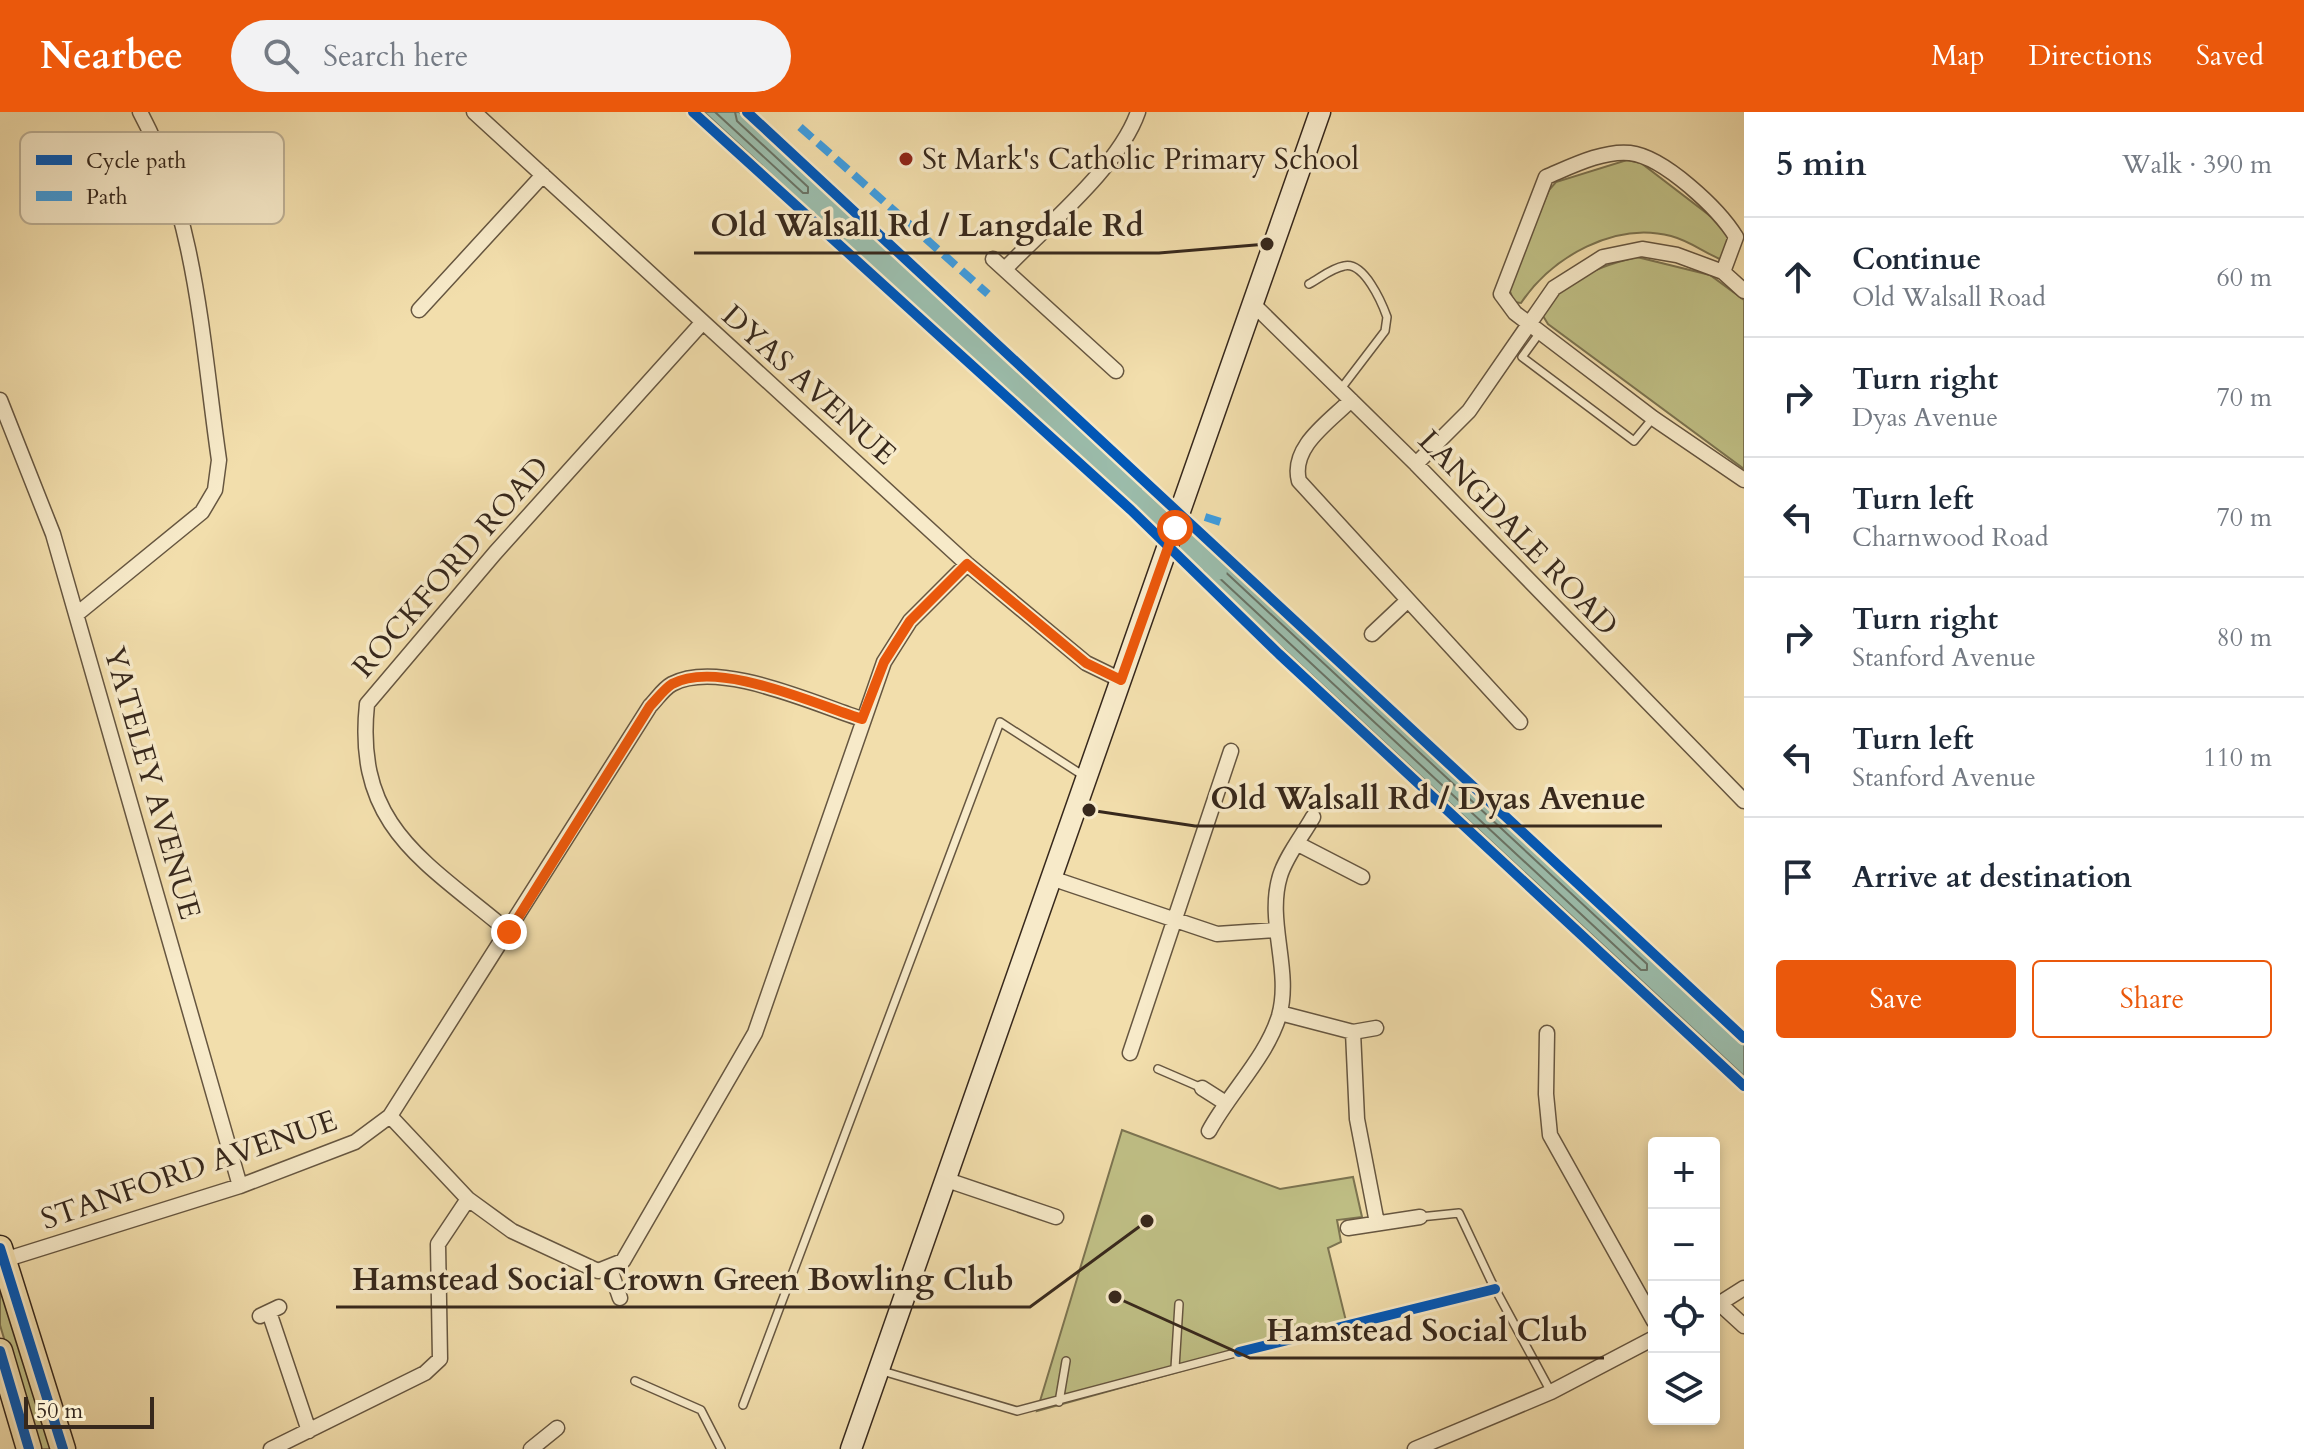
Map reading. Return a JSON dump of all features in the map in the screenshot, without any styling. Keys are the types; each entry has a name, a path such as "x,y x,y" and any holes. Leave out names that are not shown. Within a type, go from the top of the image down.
{"highway":[{"path":"2,1254 63,1449"},
{"path":"0,1351 29,1449"}],"main road":[{"path":"851,1449 1320,112"}],"street":[{"path":"140,112 151,132"},
{"name":"DYAS AVENUE","path":"474,112 967,564 1086,663 1121,680"},
{"path":"1005,269 1112,159 1131,134 1138,112"},
{"path":"1723,272 1736,237 1724,218 1657,162 1629,153 1580,162 1546,177 1504,279 1501,294 1515,313 1653,418 1744,480"},
{"path":"419,310 543,175"},
{"path":"77,614 202,512 215,490 219,460 184,224"},
{"path":"1416,464 1469,411 1554,288 1603,257 1642,249 1677,255 1723,272 1744,291"},
{"path":"993,259 1116,371"},
{"name":"LANGDALE ROAD","path":"1253,304 1416,464 1744,801"},
{"name":"ROCKFORD ROAD","path":"509,932 424,860 383,817 368,777 364,736 367,704 495,553 702,323"},
{"path":"1345,395 1302,451 1297,462 1299,481 1520,722"},
{"name":"YATELEY AVENUE","path":"0,400 53,534 240,1186"},
{"path":"390,1116 468,1199 512,1231 598,1271 610,1269 623,1261 755,1033 884,662 910,621 967,564"},
{"path":"1372,634 1407,601"},
{"name":"STANFORD AVENUE","path":"2,1254 240,1186 355,1142 390,1116 650,706 669,686 682,680 723,676 862,719"},
{"path":"1509,711 1520,700"},
{"path":"1130,1053 1231,751"},
{"path":"1209,1131 1224,1102 1269,1042 1280,1013 1281,977 1276,930 1280,874 1313,817"},
{"path":"1298,844 1362,877"},
{"path":"1051,878 1217,934 1276,930"},
{"path":"1280,1013 1353,1032 1376,1028"},
{"path":"1353,1032 1357,1119 1377,1223"},
{"path":"1547,1033 1546,1094 1550,1135 1648,1310"},
{"path":"1202,1088 1224,1102"},
{"path":"947,1180 1056,1217"},
{"path":"271,1449 425,1373 440,1359 438,1244 468,1199"},
{"path":"1348,1228 1420,1217"},
{"path":"610,1269 620,1298"},
{"path":"1720,1303 1744,1288"},
{"path":"1720,1307 1744,1326"},
{"path":"270,1312 309,1431"},
{"path":"1415,1449 1551,1392 1648,1341"},
{"path":"538,1447 557,1428"}],"lane":[{"path":"1309,284 1342,266 1351,265 1361,272 1387,317 1385,331 1345,395"},
{"path":"1541,331 1522,357 1634,441 1653,418"},
{"path":"743,1405 1000,722 1086,777"},
{"path":"1158,1069 1202,1088"},
{"path":"1420,1217 1459,1213 1492,1283 1551,1392"},
{"path":"1175,1368 1179,1304"},
{"path":"879,1370 1017,1411 1239,1352"},
{"path":"1059,1402 1066,1361"},
{"path":"635,1381 701,1410 721,1449"}],"green space":[{"path":"1627,160 1641,163 1722,225 1730,236 1722,260 1671,236 1650,233 1607,238 1567,258 1534,286 1521,303 1514,302 1508,286 1549,190 1556,182"},
{"path":"1637,257 1710,275 1744,300 1744,469 1548,324 1543,316 1559,293 1582,276"},
{"path":"1122,1130 1280,1189 1353,1177 1362,1217 1337,1220 1341,1242 1328,1248 1346,1321 1257,1350 1037,1411"},
{"path":"0,1277 51,1449 37,1449 0,1325"}],"water":[{"path":"704,112 739,112 1142,485 1139,498 1127,503"},
{"path":"1202,556 1221,557 1744,1044 1744,1076 1205,576"}],"waterway":[{"path":"1122,483 1218,571"}],"marked path":[{"path":"800,127 988,294"},
{"path":"1205,517 1224,523"}],"cycle path":[{"path":"693,112 1131,510 1279,654 1744,1086"},
{"path":"747,112 1744,1038"},
{"path":"0,1248 63,1449"},
{"path":"1239,1352 1495,1289"},
{"path":"0,1351 29,1449"}],"place":[{"name":"St Mark's Catholic Primary School","path":"906,159"},
{"name":"Old Walsall Rd / Langdale Rd","path":"1267,244"},
{"name":"Old Walsall Rd / Dyas Avenue","path":"1089,810"},
{"name":"Hamstead Social Crown Green Bowling Club","path":"1147,1221"},
{"name":"Hamstead Social Club","path":"1115,1297"}],"route":[{"path":"509,932 650,706 669,686 682,680 723,676 862,719 884,662 910,621 967,564 1086,663 1121,680 1175,528"}]}
